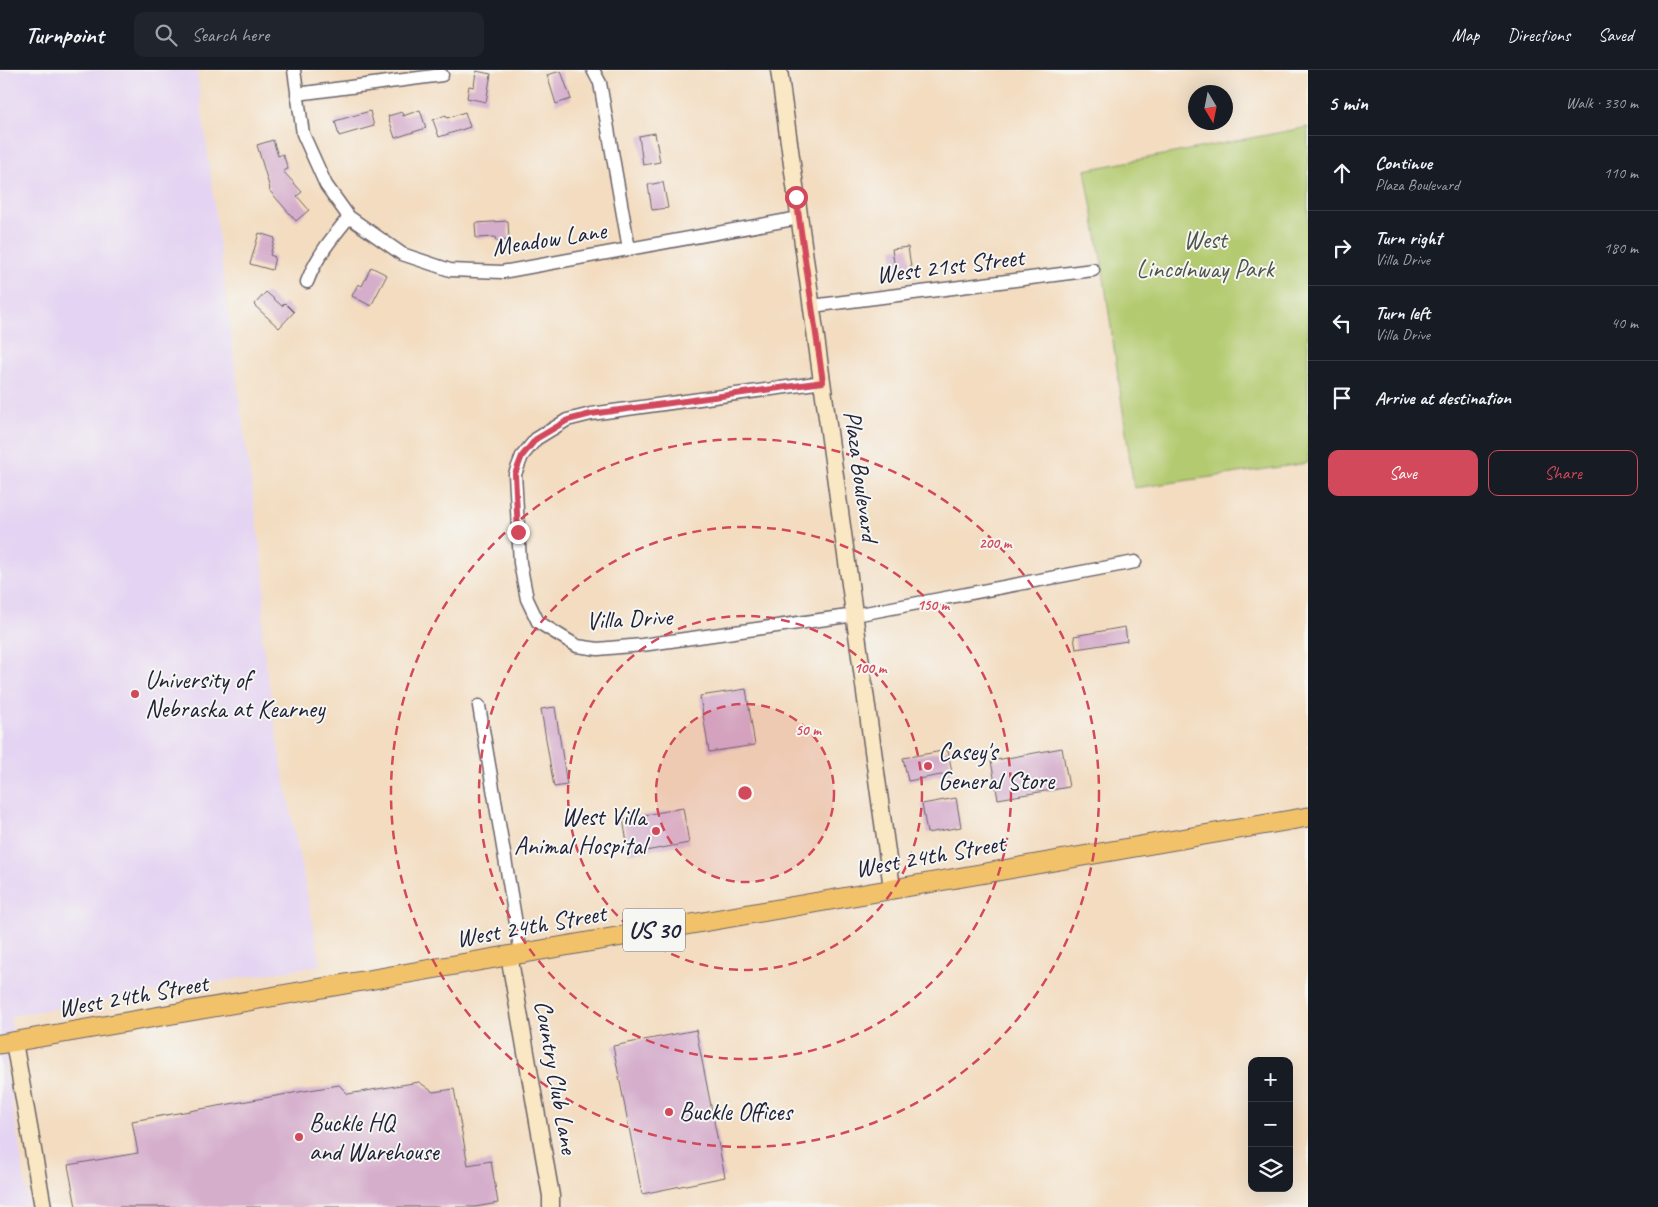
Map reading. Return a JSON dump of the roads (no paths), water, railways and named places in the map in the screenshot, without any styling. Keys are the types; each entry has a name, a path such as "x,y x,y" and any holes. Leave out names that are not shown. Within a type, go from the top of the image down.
{"main road":[{"name":"West 24th Street","path":"7,1043 1308,817"}],"street":[{"name":"Meadow Lane","path":"294,70 303,134 326,185 349,217 402,254 450,270 502,272 799,218"},
{"name":"Meadow Lane","path":"593,70 600,83 629,249"},
{"name":"Plaza Boulevard","path":"779,70 892,888"},
{"path":"297,94 442,74"},
{"path":"307,282 314,263 349,217"},
{"name":"West 21st Street","path":"812,306 1093,270"},
{"name":"Villa Drive","path":"823,382 591,414 568,420 536,439 522,456 515,474 520,563 527,600 538,622 577,646 598,649 642,645 855,615 1135,562"},
{"path":"479,706 515,954"},
{"name":"Country Club Lane","path":"515,954 552,1207"},
{"path":"7,1043 43,1207"}],"place":[{"name":"University of Nebraska at Kearney","path":"135,694"},
{"name":"Casey's General Store","path":"928,766"},
{"name":"West Villa Animal Hospital","path":"656,831"},
{"name":"Buckle Offices","path":"669,1112"},
{"name":"Buckle HQ and Warehouse","path":"299,1137"}],"park label":[{"name":"West Lincolnway Park","path":"1205,254"}]}
